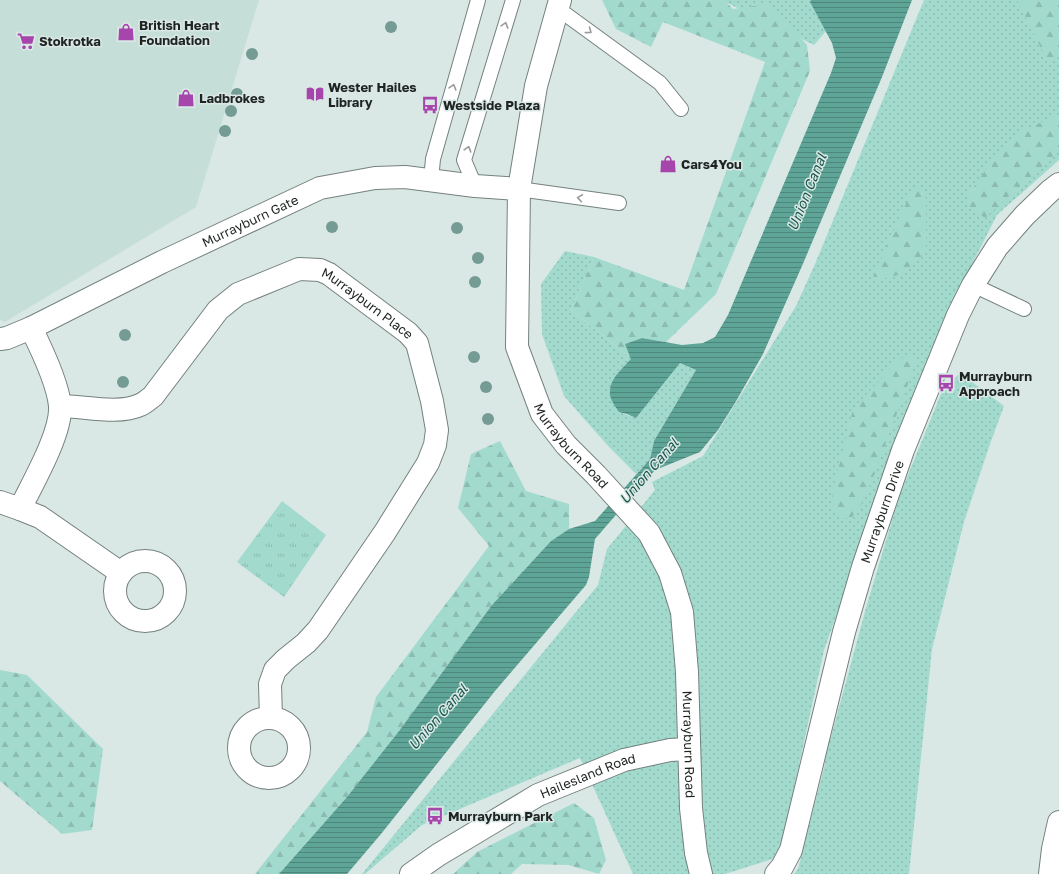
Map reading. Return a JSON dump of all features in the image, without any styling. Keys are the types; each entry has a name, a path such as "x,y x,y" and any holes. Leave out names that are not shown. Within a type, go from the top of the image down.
{"street":[{"name":"Murrayburn Road","path":"559,4 536,86 519,189 517,347 542,414 566,445 596,475 649,533 670,573 682,612 687,672 691,808 696,853 701,874"},
{"name":"Murrayburn Gate","path":"0,339 7,338 31,328 162,262 320,188 374,178 405,177 475,186 519,189"},
{"name":"Murrayburn Drive","path":"776,874 782,867 791,850 844,632 863,567 903,450 958,315 972,285 997,247 1025,215 1059,184"},
{"name":"Murrayburn Place","path":"60,406 124,409 141,405 153,396 218,310 238,294 299,269 320,270 329,274 408,333 417,343 432,401 437,430 435,445 428,463 386,532 318,630 306,643 275,670 270,684 271,718"},
{"path":"31,328 40,346 53,380 60,406 58,422 53,440 10,506 40,517 120,573"},
{"name":"Hailesland Road","path":"411,874 538,795 624,760 670,750 689,748"},
{"path":"1050,874 1053,849 1059,822"}],"lane":[{"path":"431,180 433,159 478,0"},
{"path":"475,186 464,160 513,0"},
{"path":"559,4 660,83 681,109"},
{"path":"519,189 618,203"},
{"path":"972,285 1024,310"}],"shaded area":[{"path":"0,0 259,0 196,207 5,322 0,320"}],"green space":[{"path":"602,0 724,0 733,9 770,4 807,45 810,71 716,294 666,342 642,338 625,344 632,359 571,310 594,257 684,290 765,62 663,22 651,47 616,29"},
{"path":"721,0 811,0 810,2 826,31 814,45"},
{"path":"924,0 1059,0 1059,160 997,215 942,323 824,650 779,857 725,874 633,874 580,758 422,825 365,874 362,874 598,585 607,549 655,490 652,482 703,456 796,306 815,264"},
{"path":"1017,0 1059,0 1059,57 1049,64"},
{"path":"1059,114 1059,151 985,218 969,206 967,197 998,152 1022,131"},
{"path":"913,188 923,190 926,199 926,253 901,274 871,282"},
{"path":"565,251 594,257 571,310 632,359 618,372 619,412 636,418 680,363 696,370 654,441 650,459 636,474 609,447 564,396 542,334 541,284"},
{"path":"909,355 917,360 864,501 852,517 842,519 834,513 832,494 853,409 899,359"},
{"path":"960,373 1004,406 964,522 932,649 909,874 794,874 798,869 825,764 825,751 831,737 866,608 899,497 943,389"},
{"path":"500,441 526,491 569,504 569,529 551,541 492,605 399,731 347,797 279,874 255,874 367,732 376,697 489,546 458,508 471,454"},
{"path":"282,501 326,535 284,597 237,562"},
{"path":"0,670 27,675 103,749 92,830 62,834 0,781"},
{"path":"574,803 594,818 606,860 599,874 568,865 522,864 511,874 453,874 477,852"}],"water":[{"name":"Union Canal","path":"811,0 912,0 882,77 802,266 763,354 735,403 718,430 700,452 655,470 595,539 589,577 586,585 495,691 381,834 347,874 279,874 347,797 399,731 492,605 551,541 569,529 595,521 650,459 654,441 696,370 680,363 636,418 619,412 611,399 610,389 614,379 631,359 625,344 642,338 682,345 703,343 715,337 728,315 831,73 836,58 832,43 810,2"}],"place":[{"name":"British Heart Foundation","path":"126,32"},
{"name":"Stokrotka","path":"26,41"},
{"name":"Wester Hailes Library","path":"315,94"},
{"name":"Ladbrokes","path":"186,98"},
{"name":"Westside Plaza","path":"430,105"},
{"name":"Cars4You","path":"668,164"},
{"name":"Murrayburn Approach","path":"946,383"},
{"name":"Murrayburn Park","path":"435,816"}]}
